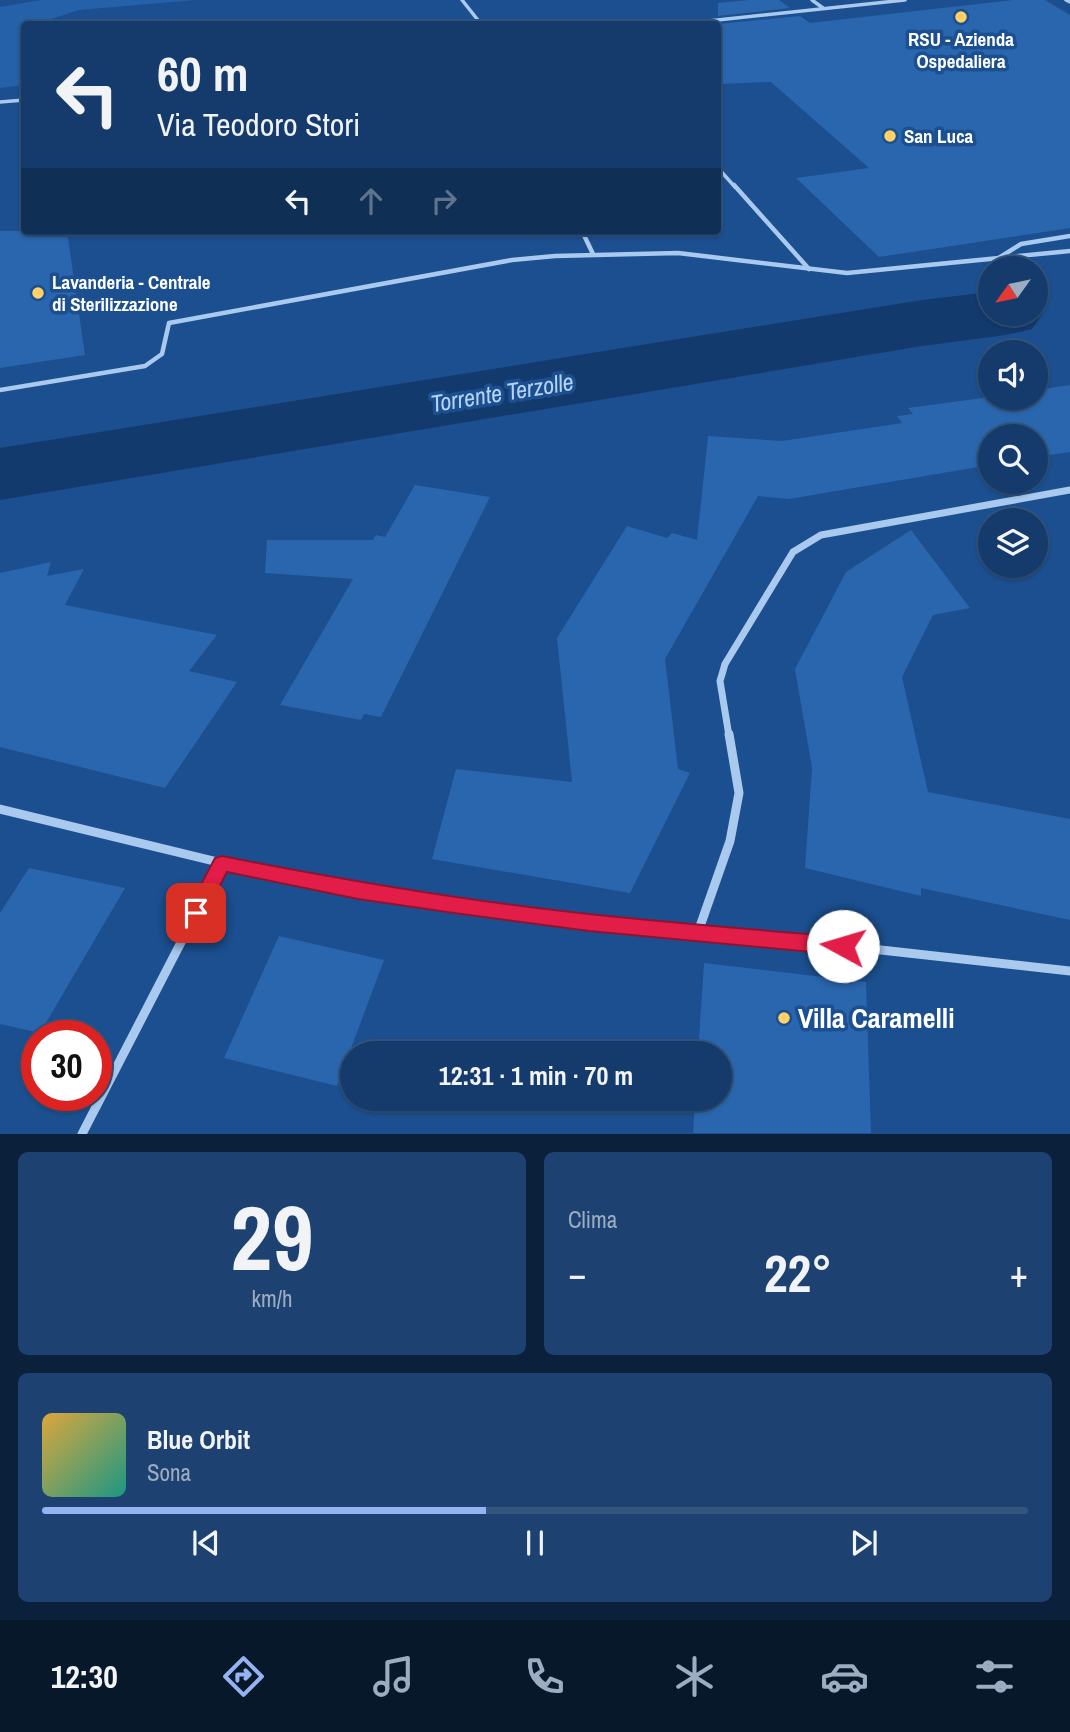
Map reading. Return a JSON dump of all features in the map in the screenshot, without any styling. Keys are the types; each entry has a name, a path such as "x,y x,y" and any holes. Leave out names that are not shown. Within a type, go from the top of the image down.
{"street":[{"path":"698,932 730,841 739,793 720,681 725,664 793,552 821,535 1070,490"},
{"path":"0,809 222,863 428,901 589,923 1070,971"},
{"path":"82,1133 222,863"}],"lane":[{"path":"462,0 479,21"},
{"path":"811,0 823,8"},
{"path":"707,21 905,0"},
{"path":"0,102 21,100"},
{"path":"721,171 810,271"},
{"path":"584,235 593,254"},
{"path":"1000,256 1004,251 1018,246 1070,236"},
{"path":"1029,256 1070,251"},
{"path":"0,390 135,369 156,363 166,350 169,323 512,260 593,254 678,253 810,271 846,273 978,262"}],"shaded area":[{"path":"41,0 196,0 79,10 45,21 21,21 21,85 0,88 0,7"}],"building":[{"path":"779,0 790,8 718,16 718,3"},
{"name":"San Luca","path":"1013,0 1045,0 1070,15 1070,228 879,257 796,178 869,168 771,82 721,84 721,24 800,16 810,23"},
{"name":"Lavanderia - Centrale di Sterilizzazione","path":"0,231 21,231 21,235 68,235 85,355 0,368"},
{"path":"1070,385 1070,452 1048,455 1048,424 978,424 978,467 789,499 758,496 665,659 678,769 690,773 630,893 432,859 456,769 572,782 557,638 627,526 667,538 672,533 697,540 708,436 782,441 902,423 897,416 913,414 908,408 978,399 978,410 1048,410 1048,388"},
{"path":"415,485 490,497 381,717 364,714 361,720 280,705 353,579 265,573 267,540 373,540 376,535 385,537"},
{"path":"911,530 970,608 933,615 902,677 928,792 1070,819 1070,920 921,888 921,896 805,868 812,768 795,669 846,572"},
{"path":"51,562 47,576 84,569 65,605 217,635 189,671 237,682 165,788 0,747 0,573"},
{"path":"29,868 125,888 48,1020 21,1020 21,1029 0,1024 0,913"},
{"path":"279,936 384,960 354,1041 340,1041 340,1078 337,1086 224,1058"},
{"name":"Villa Caramelli","path":"704,963 866,982 871,1133 693,1133 694,1111 732,1111 732,1041 699,1041"}],"waterway":[{"name":"Torrente Terzolle","path":"0,474 922,323 978,316"}],"place":[{"name":"RSU - Azienda Ospedaliera","path":"961,17"},
{"name":"San Luca","path":"890,136"},
{"name":"Lavanderia - Centrale di Sterilizzazione","path":"38,293"},
{"name":"Villa Caramelli","path":"784,1018"}],"route":[{"path":"196,913 222,863 358,891 454,905 589,923 843,946"}]}
